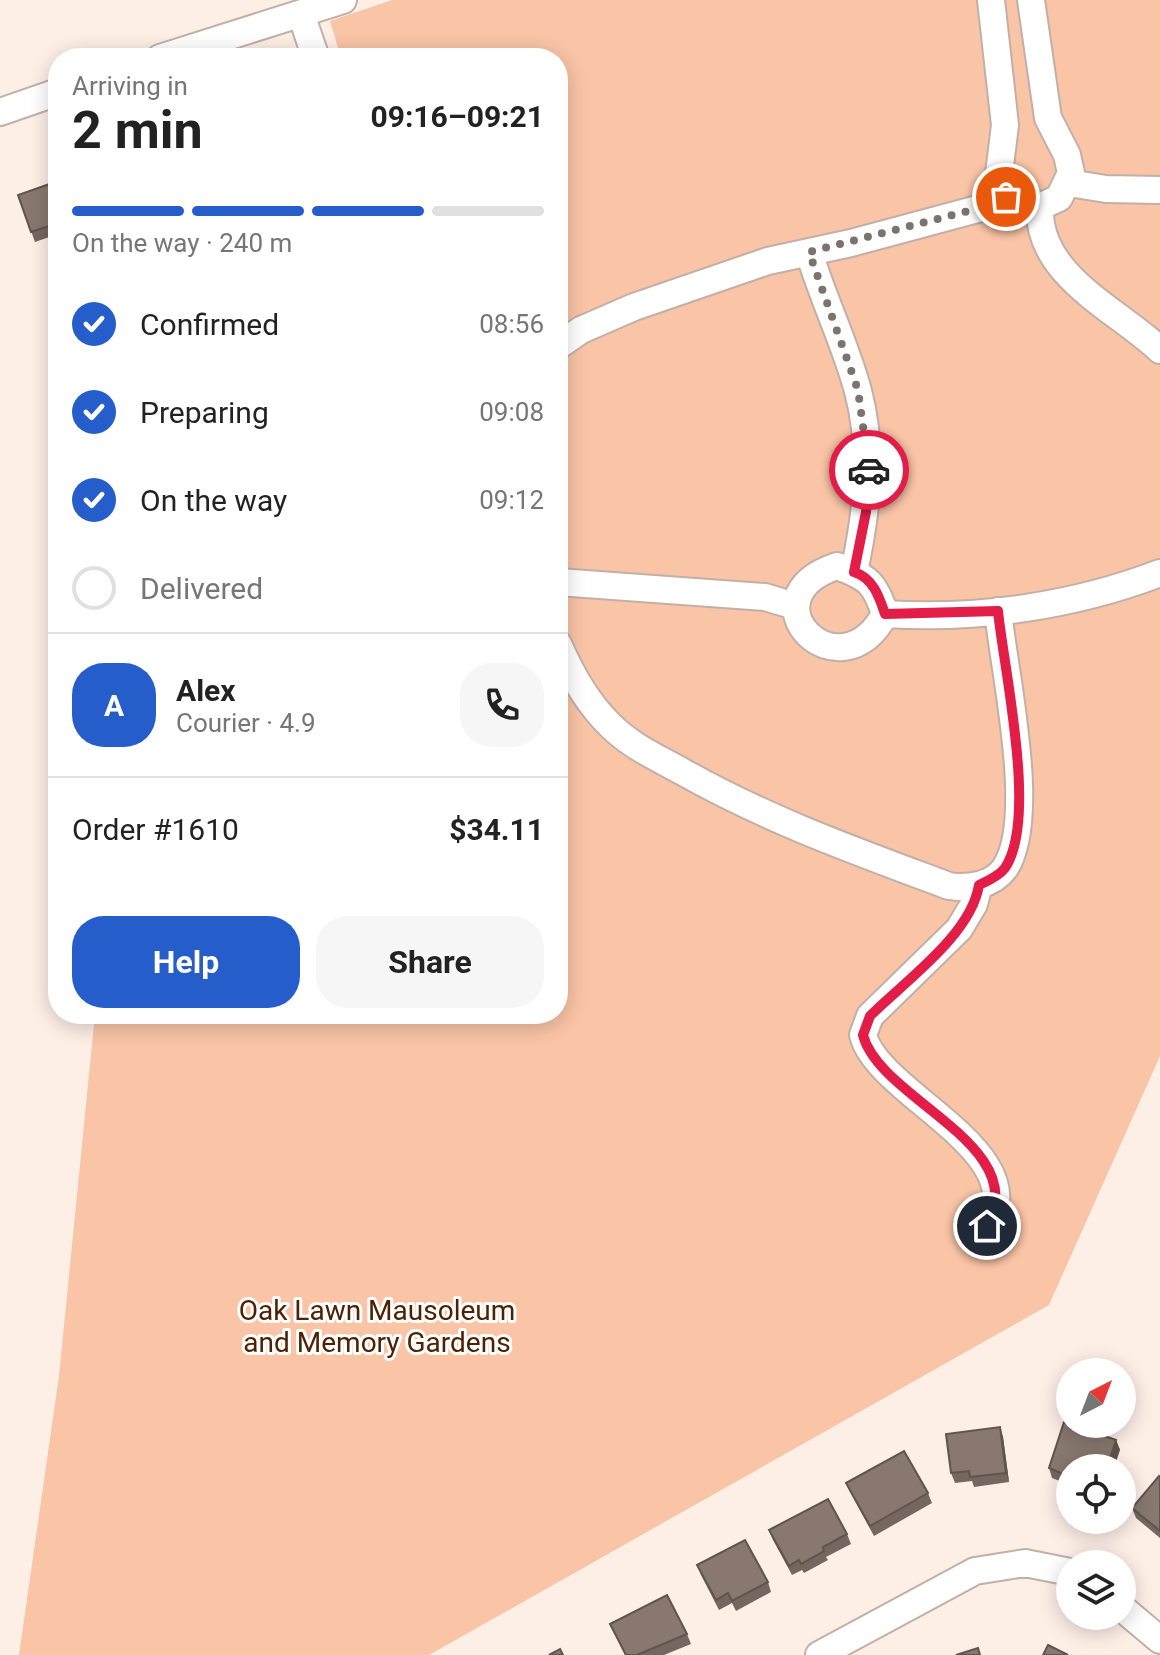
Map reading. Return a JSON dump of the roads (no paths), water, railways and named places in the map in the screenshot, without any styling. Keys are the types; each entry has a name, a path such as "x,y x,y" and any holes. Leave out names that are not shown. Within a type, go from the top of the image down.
{"street":[{"path":"192,48 343,0"},
{"path":"991,0 1005,125 998,182 1011,200 1026,209 1040,209 1059,198 1069,183 1070,164 1048,118 1031,0"},
{"path":"301,14 313,48"},
{"path":"0,112 48,95"},
{"path":"1069,183 1106,189 1160,190"},
{"path":"568,339 581,330 634,307 768,261 1011,200"},
{"path":"1040,209 1043,236 1060,266 1087,292 1160,350"},
{"path":"809,252 858,390 864,424 868,491 854,572"},
{"path":"837,566 854,572 863,575 878,592 885,614 874,634 851,648 831,648 813,641 797,622 795,606 801,588 817,573 837,566"},
{"path":"885,614 998,611 1099,592 1160,573"},
{"path":"568,583 765,597 795,606"},
{"path":"568,666 593,706 619,733 724,795 803,832 949,886 979,885 1004,869 1013,847 1019,813 1016,753 998,611"},
{"path":"979,885 974,904 959,929 870,1016 863,1035 869,1050 893,1076 976,1151 987,1170 995,1196 993,1214 982,1232"},
{"path":"819,1655 975,1571 1025,1563 1056,1569"},
{"path":"1136,1620 1160,1640"}],"park label":[{"name":"Oak Lawn Mausoleum and Memory Gardens","path":"377,1326"}]}
